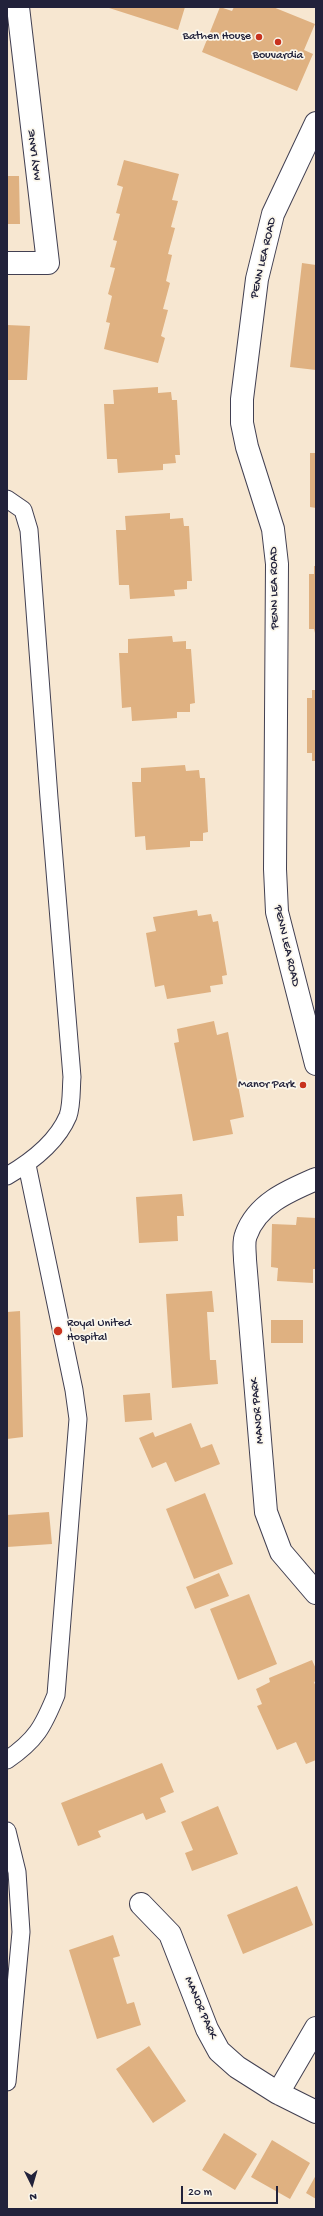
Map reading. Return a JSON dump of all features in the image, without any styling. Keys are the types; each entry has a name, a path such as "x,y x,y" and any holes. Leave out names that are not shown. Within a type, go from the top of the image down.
{"street":[{"name":"MAY LANE","path":"7,263 48,263 18,7"},
{"name":"PENN LEA ROAD","path":"316,123 274,214 257,279 242,400 242,423 247,447 273,529 277,564 275,869 277,912 316,1064"},
{"name":"MANOR PARK","path":"316,1179 280,1194 256,1216 245,1236 245,1260 266,1512 281,1552 316,1593"},
{"name":"MANOR PARK","path":"142,1904 170,1934 207,2029 220,2050 237,2068 278,2093"},
{"path":"316,2028 278,2093 316,2112"}],"lane":[{"path":"7,499 23,510 29,530 49,806 72,1076 68,1115 55,1137 27,1165 7,1176"},
{"path":"7,1760 27,1746 45,1723 56,1695 78,1419 74,1390 27,1165"},
{"path":"7,1831 17,1872 14,1906 21,1932 7,2082"}],"building":[{"path":"106,7 185,7 178,30"},
{"name":"Bathen House","path":"220,7 232,11 234,7 273,7 315,24 304,50 313,54 297,91 202,52"},
{"path":"124,160 179,174 172,200 178,201 171,227 175,228 168,254 172,255 166,281 170,283 163,309 168,310 161,336 165,338 158,363 104,349 110,323 106,322 112,296 108,294 115,268 110,267 117,241 113,240 120,214 116,213 123,187 117,185"},
{"path":"7,176 19,176 20,224 7,224"},
{"path":"302,263 316,265 316,370 290,367"},
{"path":"7,325 30,326 27,380 7,380"},
{"path":"158,387 158,393 171,392 172,400 177,400 180,455 175,455 176,463 163,464 163,470 118,473 117,459 107,459 104,404 114,404 113,390"},
{"path":"310,453 316,453 316,508 310,507"},
{"path":"170,513 170,519 183,518 184,526 189,526 192,581 187,581 187,589 174,590 175,596 130,599 129,585 119,585 116,530 126,530 125,516"},
{"path":"314,566 316,566 316,637 314,629 309,629 309,574 314,574"},
{"path":"172,636 173,642 186,641 186,649 191,649 195,703 190,704 190,712 177,712 177,718 132,721 131,707 122,708 119,653 128,653 128,639"},
{"path":"312,690 316,690 316,761 312,761 312,753 307,753 307,698 312,698"},
{"path":"185,765 186,771 199,770 200,778 205,778 208,832 203,833 203,841 190,841 190,847 146,850 145,836 135,837 132,782 141,782 141,768"},
{"path":"197,910 198,916 211,914 213,922 218,921 227,975 222,976 223,984 210,986 211,992 167,999 164,985 155,987 146,933 156,931 153,917"},
{"path":"214,1021 217,1035 228,1032 244,1117 230,1120 233,1134 193,1141 174,1043 179,1042 177,1029"},
{"path":"182,1194 184,1216 177,1216 178,1241 139,1243 136,1197"},
{"path":"297,1217 316,1218 316,1269 313,1269 313,1283 277,1281 278,1268 271,1267 272,1224 296,1225"},
{"path":"212,1291 214,1312 207,1312 210,1360 216,1360 218,1384 172,1388 166,1294"},
{"path":"20,1311 23,1437 7,1439 7,1312"},
{"path":"271,1320 303,1320 303,1343 271,1343"},
{"path":"150,1393 152,1420 125,1422 123,1395"},
{"path":"191,1423 201,1448 212,1444 220,1464 175,1482 166,1462 152,1468 139,1438 153,1432 155,1437"},
{"path":"205,1493 233,1564 194,1579 166,1509"},
{"path":"49,1512 52,1544 7,1547 7,1515"},
{"path":"219,1573 229,1596 195,1609 186,1587"},
{"path":"249,1594 277,1664 238,1680 210,1609"},
{"path":"312,1660 316,1669 316,1681 314,1682 316,1687 316,1760 306,1764 296,1742 277,1750 257,1706 262,1704 256,1689 270,1682 269,1678"},
{"path":"162,1763 174,1792 160,1798 166,1812 146,1820 143,1813 98,1831 101,1837 78,1846 61,1803"},
{"path":"218,1806 238,1854 192,1871 185,1853 193,1850 181,1822"},
{"path":"297,1886 313,1925 243,1954 227,1915"},
{"path":"113,1935 120,1956 113,1958 127,2004 134,2002 141,2025 97,2039 69,1950"},
{"path":"149,2046 186,2101 153,2123 116,2069"},
{"path":"224,2133 257,2154 235,2190 202,2170"},
{"path":"272,2140 310,2163 290,2199 251,2177"},
{"path":"316,2175 316,2199 306,2193"}],"place":[{"name":"Bathen House","path":"259,37"},
{"name":"Bouvardia","path":"278,42"},
{"name":"Manor Park","path":"303,1085"},
{"name":"Royal United Hospital","path":"58,1331"}]}
